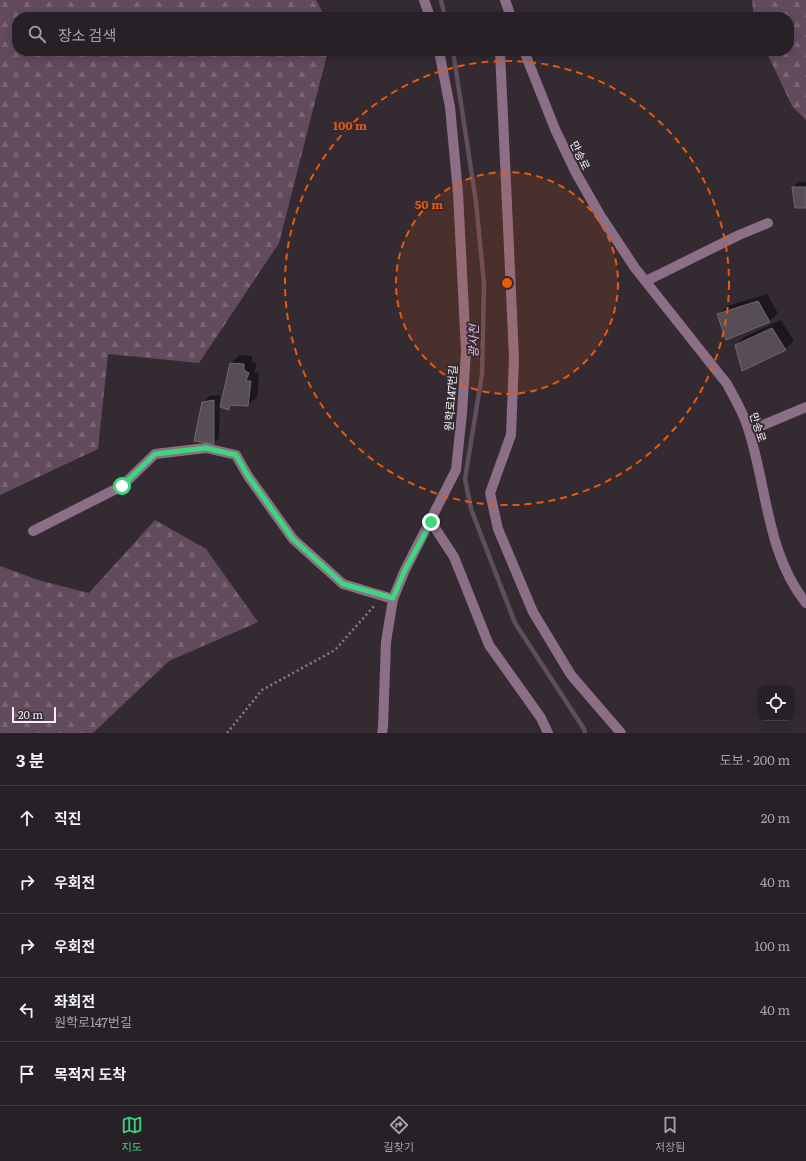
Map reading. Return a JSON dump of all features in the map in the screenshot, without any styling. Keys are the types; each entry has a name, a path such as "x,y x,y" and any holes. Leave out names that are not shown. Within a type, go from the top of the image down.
{"street":[{"path":"424,0 428,12"},
{"path":"505,0 509,12"},
{"name":"원학로147번길","path":"382,733 386,642 393,598 404,572 431,522 456,470 462,413 466,351 458,193 450,107 440,56"},
{"path":"500,56 514,358 511,435 490,493 498,529 533,612 572,675 621,733"},
{"name":"만송로","path":"526,56 555,129 576,173 612,232 646,281 727,384 737,402 749,431 773,534 795,587 806,603"},
{"path":"646,281 739,235 768,223"},
{"path":"749,431 806,407"},
{"path":"33,531 122,486 155,454 206,448 236,455 248,476 293,539 343,584 393,598"},
{"path":"431,522 454,557 489,645 541,718 548,733"}],"path":[{"path":"227,733 262,690 335,650 374,606 393,598"}],"green space":[{"path":"0,0 316,0 322,12 12,12 12,56 327,56 279,243 199,363 108,354 98,449 0,495"},
{"path":"752,0 806,0 806,120 792,106 768,56 794,56 794,12 753,12"},
{"path":"155,520 206,549 258,622 169,661 93,733 0,733 0,566 38,580 89,593"}],"building":[{"path":"792,187 806,187 806,208 795,208"},
{"path":"758,301 770,322 726,340 717,314"},
{"path":"772,328 786,350 742,371 735,345"},
{"path":"230,363 244,364 244,370 249,373 246,381 251,381 248,406 230,405 229,410 220,407"},
{"path":"214,400 214,444 194,441 202,402"}],"waterway":[{"name":"광사천","path":"441,0 444,12"},
{"name":"광사천","path":"454,56 476,202 484,284 482,374 465,479 471,509 515,623 584,729 585,733"}],"route":[{"path":"122,486 155,454 206,448 236,455 248,476 293,539 343,584 393,598 404,572 431,522"}]}
